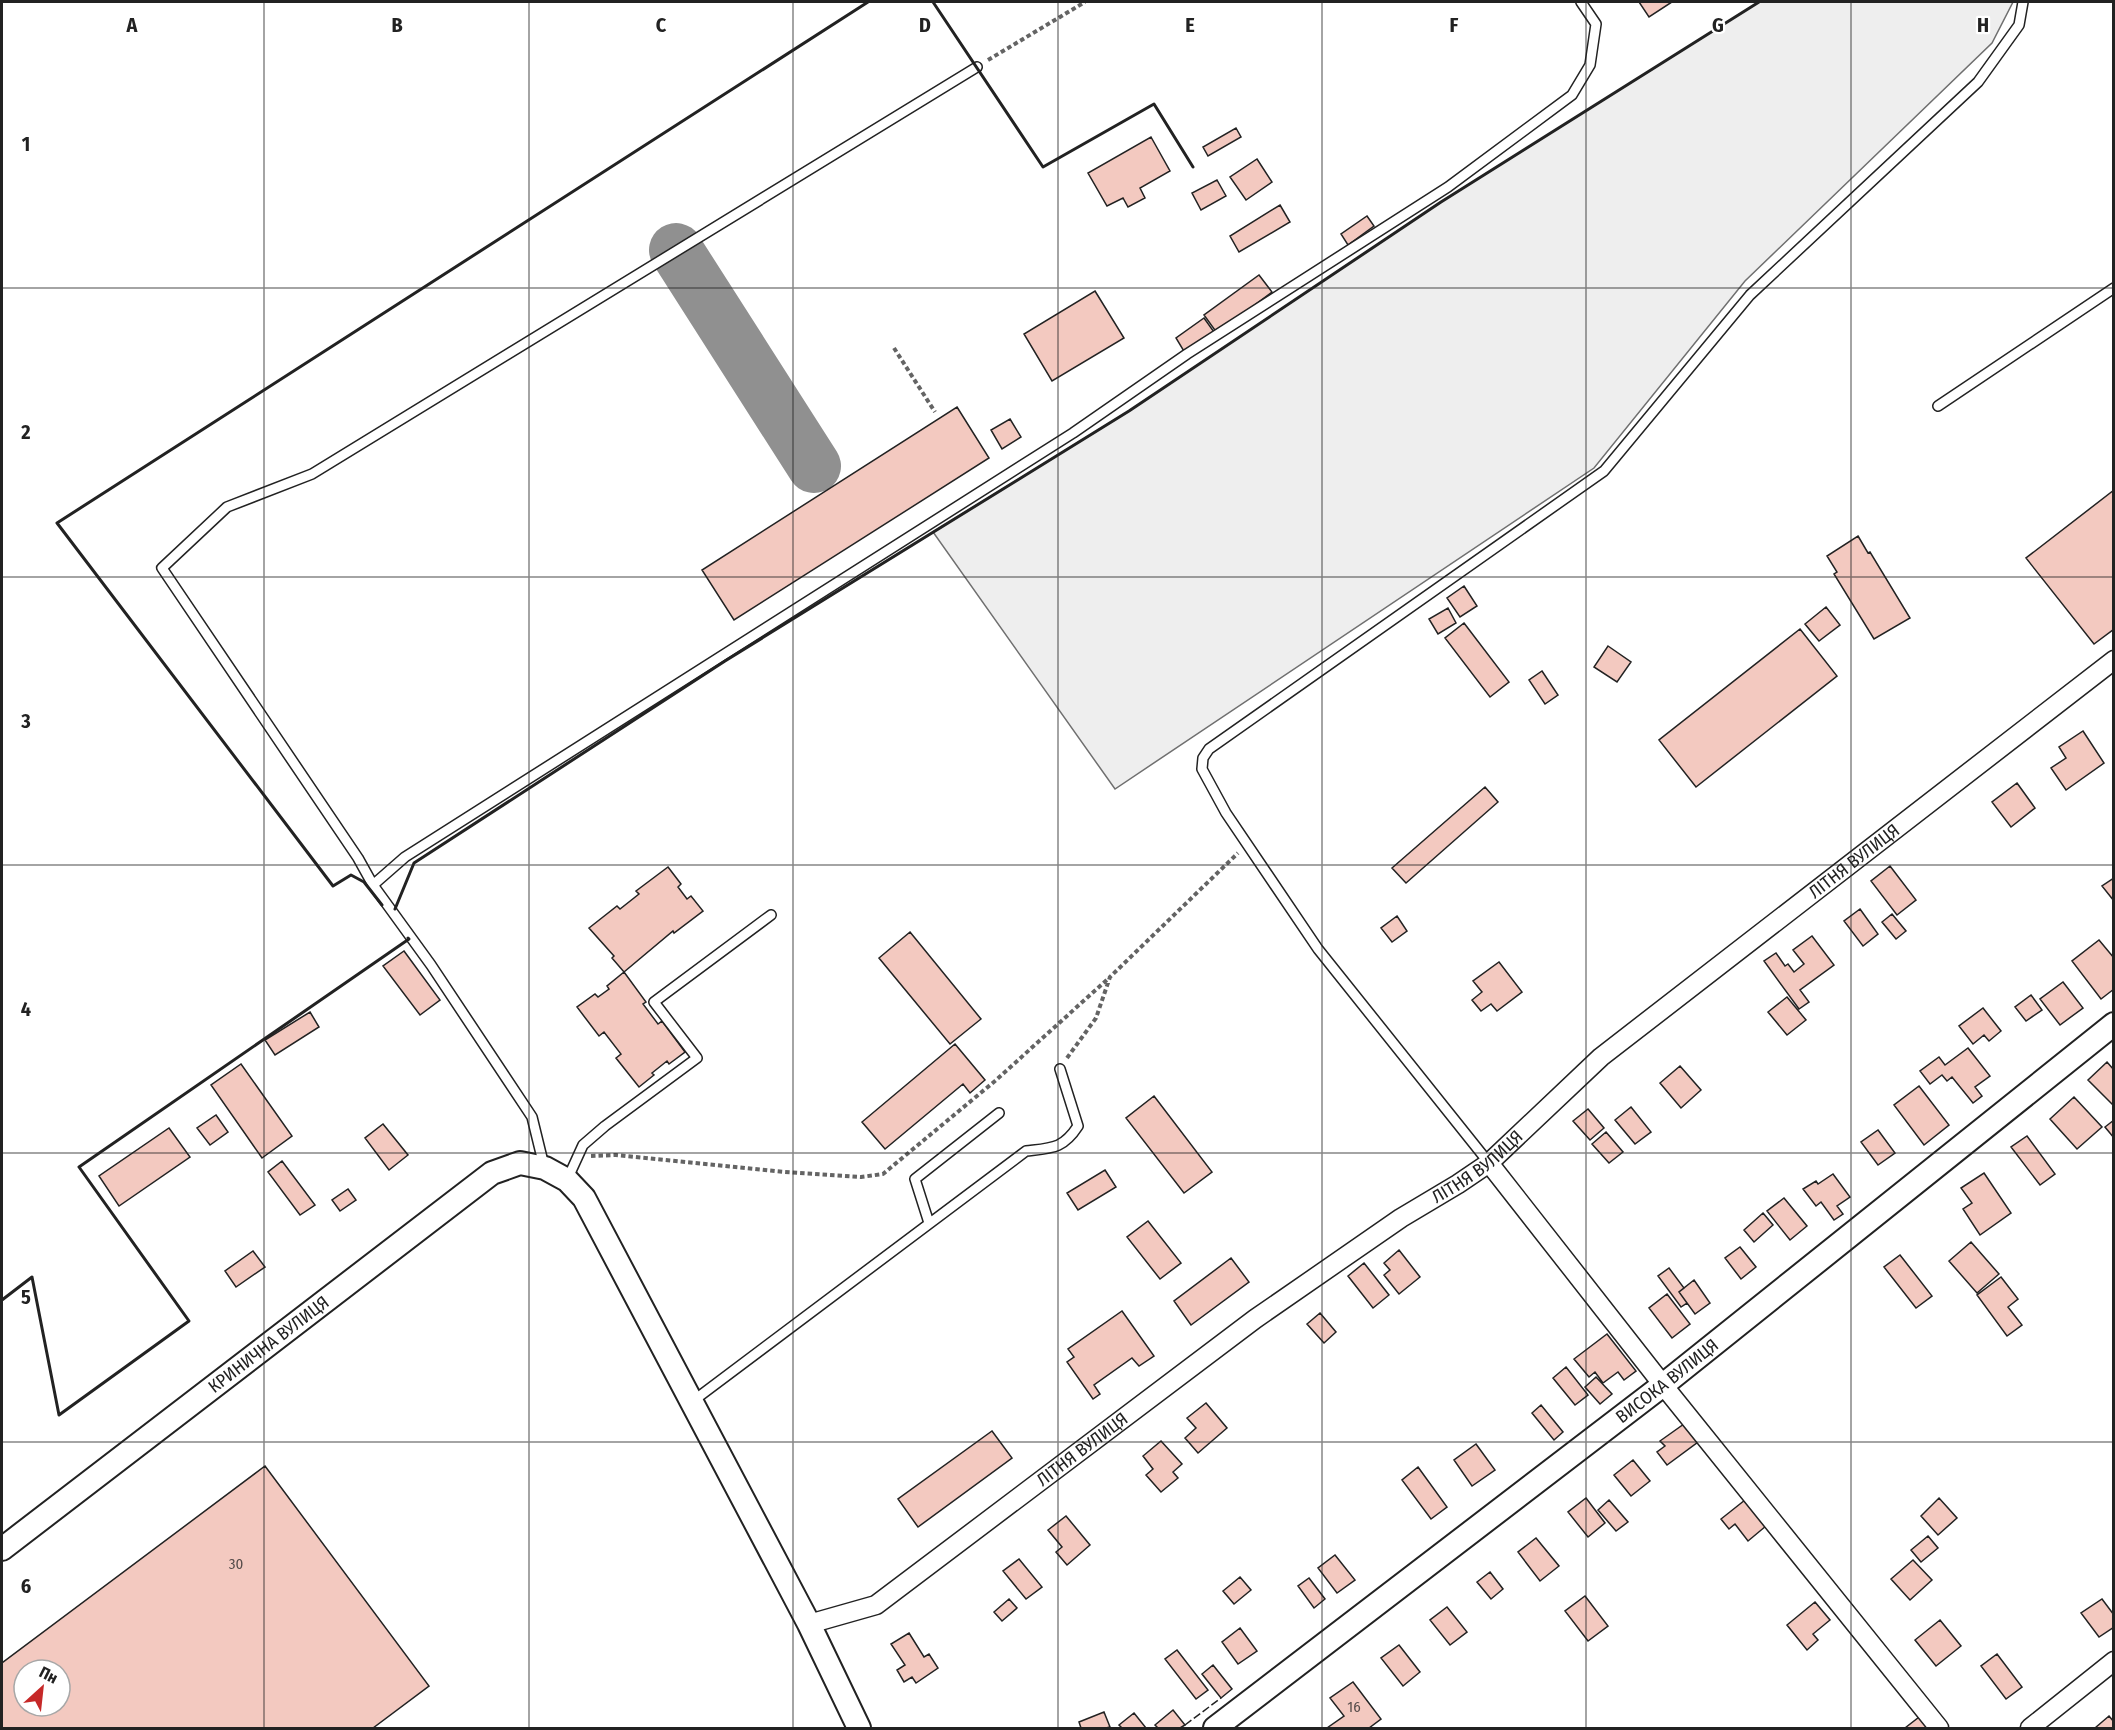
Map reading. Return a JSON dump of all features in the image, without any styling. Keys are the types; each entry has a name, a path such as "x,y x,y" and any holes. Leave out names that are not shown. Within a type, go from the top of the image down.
{"street":[{"name":"ЛІТНЯ ВУЛИЦЯ","path":"809,1624 876,1605 1255,1318 1401,1218 1458,1184 1489,1162 1601,1057 2114,660"},
{"name":"ВИСОКА ВУЛИЦЯ","path":"1215,1728 1663,1385 2112,1029"},
{"name":"КРИНИЧНА ВУЛИЦЯ","path":"2,1549 492,1173 520,1162 545,1168 567,1180"},
{"path":"1489,1162 1663,1385 1939,1728"},
{"path":"567,1180 584,1198 693,1401 809,1624 859,1728"},
{"path":"2030,1728 2114,1661"}],"lane":[{"path":"373,885 405,857 1073,433 1187,354 1448,187 1572,95 1590,65 1596,24 1581,2"},
{"path":"1489,1162 1318,949 1226,813 1202,768 1203,758 1209,748 1604,471 1750,295 1978,82 2019,25 2023,2"},
{"path":"545,1168 532,1117 431,965 373,885 358,858 162,568 227,507 312,474 977,67"},
{"path":"1938,406 2114,288"},
{"path":"567,1180 583,1144 697,1058 654,1002 771,915"},
{"path":"693,1401 1026,1150 1046,1149 1068,1142 1078,1126 1060,1069"},
{"path":"929,1223 915,1179 999,1113"}],"path":[{"path":"977,67 1085,2"},
{"path":"894,348 935,411"},
{"path":"578,1156 616,1155 785,1172 861,1176 883,1174 995,1081 1110,977 1247,844"},
{"path":"1060,1069 1096,1018 1110,977"}],"shaded area":[{"path":"1759,2 2013,2 1992,43 1745,281 1594,468 1115,789 933,532 1129,411 1441,202"}],"building":[{"path":"1639,2 1672,2 1649,17"},
{"path":"1236,128 1241,137 1208,156 1203,147"},
{"path":"1151,137 1170,171 1140,188 1145,198 1128,207 1123,198 1107,206 1088,173"},
{"path":"1257,159 1272,182 1246,200 1230,177"},
{"path":"1217,180 1226,196 1201,210 1192,193"},
{"path":"1280,205 1290,222 1239,252 1230,236"},
{"path":"1367,216 1374,226 1348,245 1341,234"},
{"path":"1259,275 1272,292 1217,333 1204,315"},
{"path":"1095,291 1124,338 1052,381 1024,334"},
{"path":"1204,318 1214,332 1185,353 1176,338"},
{"path":"957,407 989,458 734,620 702,570"},
{"path":"1010,419 1021,437 1002,449 991,430"},
{"path":"2114,490 2114,629 2094,644 2026,558"},
{"path":"1858,536 1910,618 1874,639 1834,574 1837,572 1827,556"},
{"path":"1464,586 1477,606 1460,617 1447,598"},
{"path":"1826,607 1840,625 1819,641 1805,624"},
{"path":"1448,608 1456,623 1438,634 1429,619"},
{"path":"1464,623 1509,682 1490,697 1445,638"},
{"path":"1800,629 1837,676 1696,787 1659,740"},
{"path":"1608,646 1631,662 1617,682 1594,667"},
{"path":"1542,671 1558,695 1545,704 1529,680"},
{"path":"2083,731 2104,763 2066,790 2051,768 2066,758 2059,747"},
{"path":"2017,783 2035,808 2011,827 1992,802"},
{"path":"1485,787 1498,802 1406,883 1392,868"},
{"path":"1890,866 1916,900 1897,915 1871,881"},
{"path":"668,867 681,884 678,887 687,899 691,896 703,911 674,933 673,931 624,972 612,958 614,956 589,928 617,906 620,909 639,894 636,891"},
{"path":"2114,878 2114,901 2102,886"},
{"path":"1860,909 1878,934 1863,946 1844,921"},
{"path":"1892,914 1906,931 1896,939 1882,922"},
{"path":"1397,916 1407,931 1392,942 1381,928"},
{"path":"910,932 981,1019 950,1044 879,958"},
{"path":"1812,936 1834,965 1800,990 1809,1002 1799,1009 1764,961 1776,953 1785,966 1788,964 1794,972 1804,964 1793,950"},
{"path":"2099,940 2114,958 2114,989 2101,999 2072,961"},
{"path":"404,951 440,1000 420,1015 383,966"},
{"path":"1499,962 1522,992 1497,1011 1491,1004 1481,1011 1472,1000 1482,992 1473,981"},
{"path":"624,972 646,1002 643,1004 658,1024 662,1021 685,1052 669,1064 667,1061 639,1087 616,1058 621,1054 604,1032 599,1036 577,1007 595,994 598,997 609,989 607,986"},
{"path":"2063,982 2083,1008 2060,1025 2040,999"},
{"path":"2031,995 2042,1010 2026,1021 2015,1007"},
{"path":"1787,997 1806,1020 1787,1035 1768,1012"},
{"path":"1983,1008 2001,1031 1989,1041 1984,1035 1973,1044 1959,1026"},
{"path":"310,1012 319,1027 275,1055 265,1040"},
{"path":"955,1044 985,1080 970,1093 963,1084 885,1149 862,1122"},
{"path":"1968,1048 1990,1076 1975,1087 1982,1096 1973,1103 1952,1077 1947,1081 1942,1075 1930,1084 1920,1071 1939,1057 1945,1065"},
{"path":"2107,1062 2114,1070 2114,1106 2088,1080"},
{"path":"241,1064 292,1136 262,1158 211,1085"},
{"path":"1680,1066 1701,1090 1681,1108 1660,1083"},
{"path":"1919,1086 1949,1125 1924,1145 1894,1105"},
{"path":"1154,1096 1212,1172 1184,1193 1126,1118"},
{"path":"2074,1097 2102,1127 2077,1149 2050,1119"},
{"path":"1631,1107 1651,1132 1635,1144 1615,1120"},
{"path":"1588,1109 1604,1128 1590,1140 1573,1121"},
{"path":"216,1115 228,1132 210,1145 197,1128"},
{"path":"2114,1120 2114,1138 2105,1127"},
{"path":"383,1124 408,1155 389,1170 365,1138"},
{"path":"169,1128 190,1157 119,1206 99,1176"},
{"path":"1878,1130 1895,1153 1878,1165 1861,1142"},
{"path":"1606,1132 1623,1152 1609,1163 1592,1144"},
{"path":"2027,1136 2055,1174 2040,1185 2011,1147"},
{"path":"282,1161 315,1205 300,1215 268,1172"},
{"path":"1105,1170 1116,1187 1078,1210 1067,1193"},
{"path":"1984,1173 2011,1213 1980,1235 1963,1209 1972,1203 1961,1188"},
{"path":"1833,1174 1850,1197 1837,1206 1843,1214 1834,1220 1821,1202 1816,1206 1803,1189 1816,1181 1818,1184"},
{"path":"348,1189 356,1200 340,1211 332,1200"},
{"path":"1784,1198 1807,1226 1790,1240 1767,1211"},
{"path":"1763,1213 1773,1225 1754,1242 1744,1230"},
{"path":"1148,1221 1181,1263 1160,1279 1127,1237"},
{"path":"1971,1242 1999,1274 1977,1293 1949,1261"},
{"path":"1740,1247 1756,1267 1741,1279 1725,1258"},
{"path":"1399,1250 1420,1277 1399,1294 1384,1275 1390,1270 1384,1263"},
{"path":"253,1251 265,1267 236,1287 225,1271"},
{"path":"1900,1255 1932,1296 1916,1308 1884,1267"},
{"path":"1231,1258 1249,1282 1191,1325 1174,1301"},
{"path":"1364,1263 1389,1295 1373,1308 1348,1276"},
{"path":"1669,1268 1684,1288 1679,1292 1687,1303 1681,1307 1658,1276"},
{"path":"2001,1277 2018,1299 2008,1307 2022,1325 2007,1336 1977,1295"},
{"path":"1694,1280 1710,1303 1695,1314 1679,1292"},
{"path":"1667,1294 1690,1324 1672,1338 1649,1308"},
{"path":"1122,1311 1154,1356 1139,1366 1132,1358 1094,1385 1100,1394 1093,1399 1067,1362 1074,1357 1068,1349"},
{"path":"1320,1313 1336,1332 1324,1343 1307,1324"},
{"path":"1607,1334 1636,1371 1624,1380 1618,1372 1603,1383 1595,1372 1589,1377 1574,1359"},
{"path":"1566,1367 1588,1395 1575,1405 1553,1378"},
{"path":"1596,1377 1612,1394 1600,1404 1585,1387"},
{"path":"1206,1403 1227,1428 1198,1453 1185,1438 1196,1428 1187,1418"},
{"path":"1541,1405 1563,1432 1554,1440 1532,1413"},
{"path":"1684,1424 1698,1442 1667,1465 1657,1452 1665,1446 1660,1441"},
{"path":"992,1431 1012,1458 918,1527 898,1499"},
{"path":"1161,1441 1182,1464 1173,1472 1178,1478 1161,1492 1146,1475 1153,1469 1143,1456"},
{"path":"1476,1444 1495,1470 1472,1486 1454,1460"},
{"path":"1633,1460 1650,1481 1631,1496 1614,1475"},
{"path":"265,1466 429,1686 373,1728 2,1728 2,1663"},
{"path":"1418,1467 1447,1507 1431,1519 1402,1480"},
{"path":"1586,1498 1605,1523 1588,1537 1568,1512"},
{"path":"1939,1498 1957,1518 1938,1535 1921,1516"},
{"path":"1609,1500 1628,1522 1616,1531 1598,1510"},
{"path":"1745,1500 1766,1526 1748,1541 1735,1524 1729,1529 1721,1519"},
{"path":"1066,1516 1090,1545 1067,1565 1056,1552 1062,1547 1048,1530"},
{"path":"1928,1536 1938,1548 1921,1562 1911,1550"},
{"path":"1536,1538 1559,1566 1540,1581 1518,1552"},
{"path":"1335,1555 1355,1580 1337,1593 1318,1568"},
{"path":"1019,1559 1042,1587 1026,1599 1003,1571"},
{"path":"1913,1560 1932,1580 1910,1600 1891,1579"},
{"path":"1490,1572 1503,1589 1491,1599 1477,1582"},
{"path":"1240,1577 1251,1590 1234,1604 1223,1591"},
{"path":"1309,1578 1325,1599 1314,1608 1298,1586"},
{"path":"1585,1596 1608,1626 1588,1641 1565,1611"},
{"path":"1009,1599 1017,1608 1002,1621 994,1612"},
{"path":"2102,1599 2114,1615 2114,1627 2099,1637 2081,1613"},
{"path":"1815,1602 1830,1620 1813,1634 1818,1640 1807,1650 1787,1625"},
{"path":"1447,1607 1467,1632 1450,1645 1430,1620"},
{"path":"1940,1620 1961,1646 1936,1666 1915,1640"},
{"path":"1240,1628 1257,1651 1238,1664 1222,1642"},
{"path":"909,1633 924,1657 929,1654 938,1668 916,1683 912,1677 904,1682 897,1670 905,1665 891,1644"},
{"path":"1399,1645 1420,1672 1403,1686 1381,1658"},
{"path":"1177,1650 1208,1690 1196,1699 1165,1659"},
{"path":"1997,1654 2022,1687 2006,1699 1981,1666"},
{"path":"1213,1665 1232,1689 1221,1698 1202,1674"},
{"path":"1353,1682 1381,1719 1369,1728 1327,1728 1344,1716 1330,1698"},
{"path":"1173,1710 1185,1725 1180,1728 1158,1728 1155,1725"},
{"path":"1104,1712 1110,1727 1081,1728 1079,1722"},
{"path":"1134,1713 1146,1728 1122,1728 1119,1725"},
{"path":"1923,1714 1935,1728 1905,1728"},
{"path":"2109,1716 2114,1722 2114,1728 2095,1728"}],"taxiway":[{"path":"676,250 814,466"}],"fence":[{"path":"1185,1725 1221,1698"}],"wall":[{"path":"382,905 364,882 351,875 333,886 57,523 868,2"},
{"path":"933,2 1043,167 1154,104 1193,167"},
{"path":"395,909 414,863 725,661 1129,411 1441,202 1759,2"},
{"path":"2,1300 32,1277 59,1415 189,1321 79,1167 408,938"}]}
